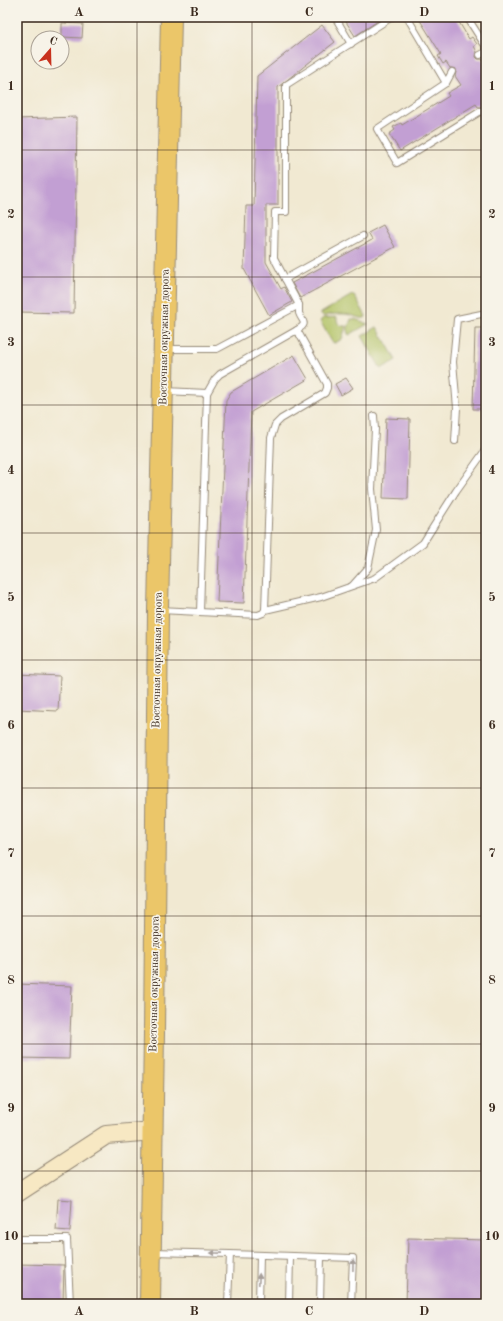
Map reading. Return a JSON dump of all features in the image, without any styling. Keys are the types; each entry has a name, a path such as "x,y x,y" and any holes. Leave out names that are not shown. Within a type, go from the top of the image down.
{"main road":[{"name":"Восточная окружная дорога","path":"150,1304 158,610 171,17"}],"street":[{"path":"17,1193 106,1135 153,1131"}],"lane":[{"path":"335,17 351,44"},
{"path":"200,612 207,392 220,374 297,330 304,324 299,312 299,306 274,258 275,212 286,212 286,85 392,17"},
{"path":"407,17 446,83"},
{"path":"467,17 486,47"},
{"path":"480,56 486,52"},
{"path":"452,72 446,83 377,129 397,163 480,111"},
{"path":"285,279 362,236"},
{"path":"164,349 217,349 299,306"},
{"path":"455,441 457,408 453,362 457,319 486,313"},
{"path":"264,610 271,438 276,424 281,419 325,393 327,388 327,384 297,330"},
{"path":"164,391 207,392"},
{"path":"352,586 368,568 376,530 372,488 375,428 374,416"},
{"path":"158,610 258,614 263,613 264,610 321,598 375,578 423,543 456,490 486,449"},
{"path":"17,1239 67,1239 70,1304"},
{"path":"151,1252 353,1258 352,1304"},
{"path":"228,1304 230,1254"},
{"path":"258,1304 260,1255"},
{"path":"289,1304 290,1256"},
{"path":"320,1304 321,1257"}],"green space":[{"path":"352,295 355,297 366,316 365,318 343,314 321,315 321,313"},
{"path":"337,317 339,324 346,326 342,339 335,343 332,342 320,321 323,318"},
{"path":"351,319 368,324 349,335 347,330"},
{"path":"377,327 396,360 381,369 362,336"}],"building":[{"path":"343,17 384,17 355,36"},
{"path":"418,17 456,17 469,39 472,37 477,44 474,46 477,52 476,57 478,59 482,59 486,66 486,120 483,115 485,113 485,109 478,107 476,104 400,151 389,134 395,130 393,127 401,123 402,125 449,96 447,93 461,85 455,76 456,69 450,68 446,62 443,64 438,56 441,54"},
{"path":"62,23 83,24 82,38 70,37 70,30 62,30"},
{"path":"322,25 335,42 278,87 278,205 266,205 266,262 281,289 284,287 292,302 269,315 244,269 246,206 254,206 257,76"},
{"path":"77,117 74,313 17,312 17,119"},
{"path":"383,225 395,247 300,298 292,283 372,240 368,233"},
{"path":"475,328 486,328 486,409 473,409"},
{"path":"294,355 308,379 251,412 244,603 217,602 226,400 231,392"},
{"path":"346,378 353,388 341,395 335,384"},
{"path":"386,418 410,419 408,499 383,498"},
{"path":"17,674 60,676 58,711 17,709"},
{"path":"17,984 72,986 69,1059 17,1058"},
{"path":"58,1199 72,1200 70,1231 56,1230"},
{"path":"408,1238 486,1240 486,1304 406,1304"},
{"path":"17,1264 64,1265 63,1304 17,1304"}]}
